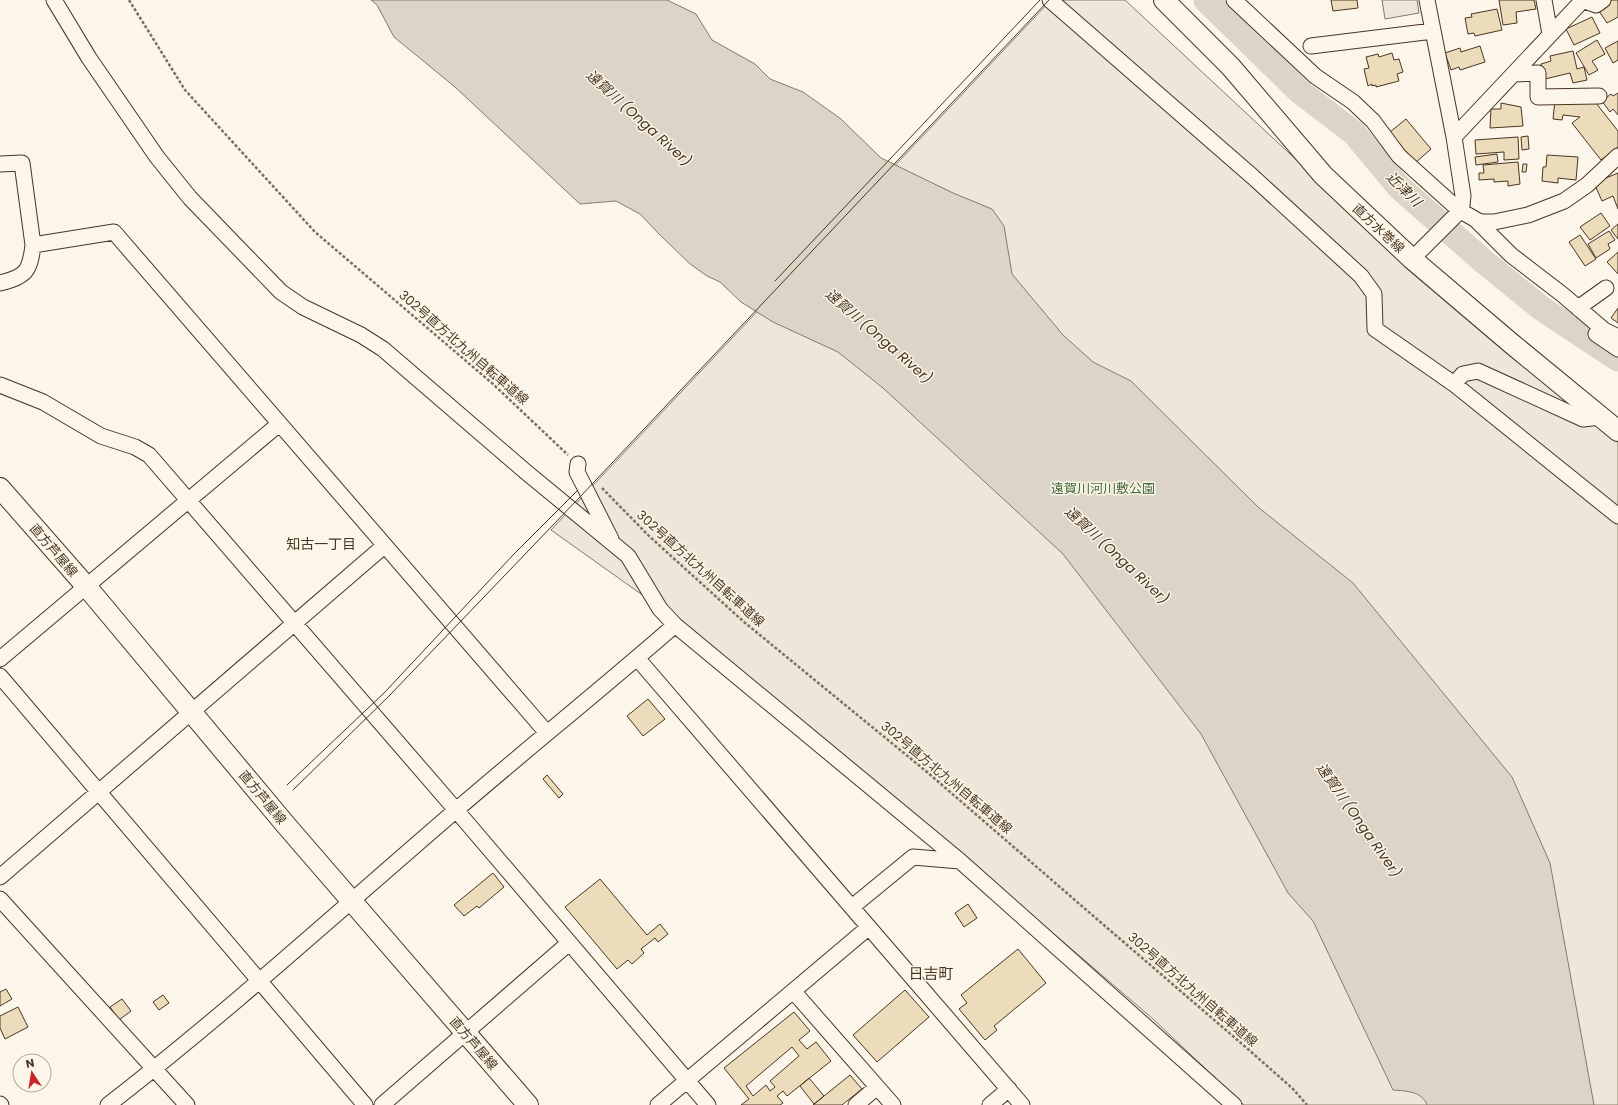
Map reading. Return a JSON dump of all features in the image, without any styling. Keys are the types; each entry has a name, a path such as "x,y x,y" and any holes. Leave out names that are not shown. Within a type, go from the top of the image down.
{"main road":[{"name":"直方水巻線","path":"1164,0 1231,67 1323,175 1412,258 1618,431"},
{"name":"直方芦屋線","path":"0,488 86,586 191,712 528,1105"}],"street":[{"path":"54,0 89,58 157,158 190,198 281,292 303,307 361,335 383,349 526,472 613,543 628,556 660,609 675,625 960,861 1234,1105"},
{"path":"1050,0 1253,177 1361,276 1374,294 1376,328 1454,384 1618,516"},
{"path":"1234,0 1314,76 1352,102 1373,121 1399,156 1457,213 1480,222 1494,222 1528,215 1564,201 1587,185 1618,156"},
{"path":"1412,258 1457,213 1462,205 1463,196 1454,137 1427,0"},
{"path":"1544,0 1550,34"},
{"path":"1454,137 1582,0 1596,5 1603,0"},
{"path":"1311,46 1432,30"},
{"path":"1514,74 1538,73 1538,97 1599,96"},
{"path":"0,164 22,163 33,245 28,266 24,274 12,280 0,283"},
{"path":"1476,220 1511,256 1532,284 1581,323 1618,349"},
{"path":"33,245 114,232 547,733"},
{"path":"1511,256 1604,330 1618,337"},
{"path":"1578,308 1606,288"},
{"path":"1454,384 1463,374 1478,371 1583,419 1600,417"},
{"path":"0,385 43,402 102,436 135,447 149,455 456,810 708,1105"},
{"path":"0,659 279,424"},
{"path":"578,464 577,472 613,543"},
{"path":"0,877 384,546"},
{"path":"108,1105 155,1069 456,810 675,625"},
{"path":"637,658 1022,1105"},
{"path":"0,676 260,980 363,1104"},
{"path":"852,907 913,857 960,861"},
{"path":"0,899 187,1105"},
{"path":"658,1105 870,927"},
{"path":"382,1105 569,944"},
{"path":"794,992 893,1105"},
{"path":"856,1105 877,1087"},
{"path":"990,1105 1009,1089"}],"path":[{"name":"302号直方北九州自転車道線","path":"129,0 185,90 314,232 493,384 578,464"},
{"name":"302号直方北九州自転車道線","path":"600,486 649,536 744,622 927,772 1249,1050 1292,1088 1307,1105"}],"green space":[{"name":"遠賀川河川敷公園","path":"1051,0 1125,0 1409,265 1618,442 1618,1105 1244,1105 1153,1019 969,861 693,631 551,530"}],"shaded area":[{"path":"1382,0 1417,0 1419,13 1385,19"}],"water":[{"name":"遠賀川 (Onga River)","path":"371,0 667,0 696,14 712,40 755,64 770,79 803,92 841,119 881,158 953,193 992,209 1004,226 1012,274 1063,335 1093,362 1131,381 1258,507 1353,583 1512,777 1550,863 1594,1105 1427,1105 1425,1100 1417,1094 1408,1091 1393,1090 1313,921 1288,893 1201,734 1063,554 883,388 838,352 773,322 741,302 720,282 707,276 689,263 640,214 616,201 580,204 455,87 394,37 377,5"}],"building":[{"path":"1331,0 1357,0 1358,8 1333,11"},
{"path":"1499,0 1534,0 1536,9 1516,12 1517,23 1503,25"},
{"path":"1609,0 1618,0 1618,17 1607,23 1597,8"},
{"path":"1497,9 1502,30 1475,36 1474,33 1468,34 1465,18 1472,17 1471,14"},
{"path":"1592,17 1600,33 1574,45 1566,29"},
{"path":"1597,40 1605,54 1592,61 1598,70 1589,75 1576,53"},
{"path":"1618,41 1618,60 1613,63 1605,48"},
{"path":"1480,46 1485,62 1460,70 1459,67 1451,70 1445,53 1460,48 1461,52"},
{"path":"1573,51 1577,69 1584,67 1587,80 1573,83 1570,73 1545,79 1541,64 1551,61 1550,56"},
{"path":"1392,53 1394,60 1399,59 1403,72 1397,74 1399,81 1376,87 1376,85 1372,86 1372,84 1368,86 1364,69 1369,68 1366,57 1378,54 1379,57"},
{"path":"1618,93 1618,115 1613,109 1610,112 1602,101 1611,94 1613,96"},
{"path":"1555,100 1596,103 1618,131 1618,147 1601,160 1572,123 1580,117 1563,115 1562,120 1553,119"},
{"path":"1501,103 1521,107 1523,126 1490,128 1491,109 1501,109"},
{"path":"1406,119 1431,149 1415,163 1390,132"},
{"path":"1528,136 1529,149 1522,150 1521,137"},
{"path":"1518,137 1519,159 1504,160 1504,152 1476,154 1475,140"},
{"path":"1497,154 1498,162 1476,165 1475,157"},
{"path":"1547,155 1578,157 1576,180 1558,178 1558,183 1542,181 1543,167 1546,167"},
{"path":"1518,162 1520,184 1508,186 1508,181 1494,182 1494,179 1479,180 1479,173 1484,173 1483,165"},
{"path":"1523,164 1527,164 1526,172 1522,172"},
{"path":"1618,173 1618,209 1613,196 1602,201 1594,183"},
{"path":"1601,213 1610,226 1590,240 1580,227"},
{"path":"1618,224 1618,239 1611,230"},
{"path":"1609,231 1615,240 1608,244 1610,249 1596,258 1588,244"},
{"path":"1580,235 1596,259 1585,266 1569,242"},
{"path":"1618,252 1618,274 1607,262"},
{"path":"1618,308 1618,323 1611,318"},
{"path":"648,699 665,719 643,736 627,716"},
{"path":"547,775 563,794 559,798 543,779"},
{"path":"493,873 504,887 479,908 477,906 464,916 454,905"},
{"path":"600,879 647,935 660,924 668,934 658,942 655,938 641,949 644,953 632,964 628,960 617,969 565,907"},
{"path":"968,904 977,918 964,927 955,913"},
{"path":"1018,949 1046,983 994,1026 997,1030 985,1040 959,1009 967,1003 961,995"},
{"path":"6,989 12,999 0,1006 0,992"},
{"path":"905,990 929,1017 877,1062 853,1035"},
{"path":"163,995 169,1003 159,1010 153,1002"},
{"path":"122,999 131,1011 119,1020 110,1007"},
{"path":"18,1007 28,1027 5,1039 0,1028 0,1016"},
{"path":"794,1012 810,1031 799,1040 807,1049 816,1042 831,1061 787,1096 783,1091 777,1096 783,1103 780,1105 741,1105 749,1099 724,1068","holes":["792,1047 799,1056 770,1081 775,1087 770,1091 766,1085 753,1096 746,1086"]},
{"path":"850,1075 862,1089 842,1105 813,1105"},
{"path":"809,1078 824,1096 814,1104 800,1086"}],"waterway":[{"name":"近津川","path":"1206,0 1299,91 1354,133 1399,187 1482,260 1541,308 1618,359"}],"tram line":[{"path":"775,281 1040,0"},
{"path":"293,790 389,696 578,499 1049,0"},
{"path":"287,785 385,692 514,554 578,490"}],"district":[{"name":"知古一丁目","path":"321,544"},
{"name":"日吉町","path":"931,974"}]}
